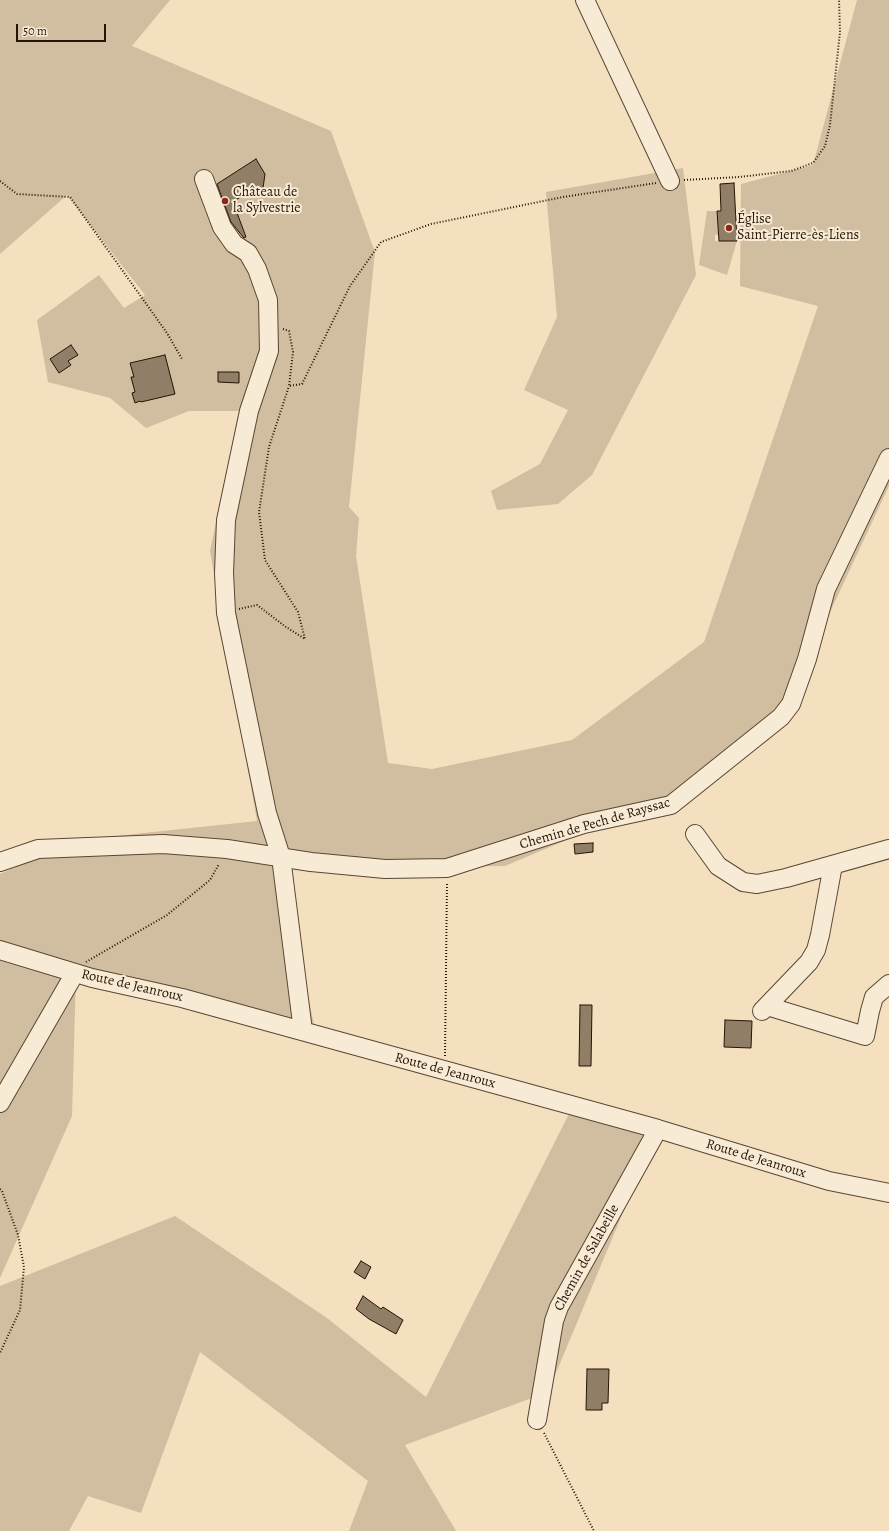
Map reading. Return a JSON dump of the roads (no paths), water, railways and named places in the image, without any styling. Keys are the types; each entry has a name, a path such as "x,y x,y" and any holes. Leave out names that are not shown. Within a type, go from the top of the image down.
{"street":[{"path":"586,0 670,181"},
{"path":"204,178 222,227 234,244 248,253 257,270 268,300 269,351 249,411 226,520 224,573 226,613 267,814 281,857 303,1032"},
{"name":"Chemin de Pech de Rayssac","path":"0,862 38,849 163,844 227,849 311,862 384,869 447,868 584,824 671,805 781,717 791,704 807,659 826,589 889,458"},
{"path":"695,834 718,866 742,882 757,884 786,878 889,849"},
{"path":"833,865 816,950 809,962 765,1008 865,1036 874,997 889,984"},
{"name":"Route de Jeanroux","path":"0,950 75,973 182,998 658,1129 829,1181 889,1193"},
{"path":"0,1103 75,973"},
{"name":"Chemin de Salabeille","path":"537,1420 554,1321 559,1307 658,1129"}],"place":[{"name":"Château de la Sylvestrie","path":"225,201"},
{"name":"Église Saint-Pierre-ès-Liens","path":"729,228"}]}
